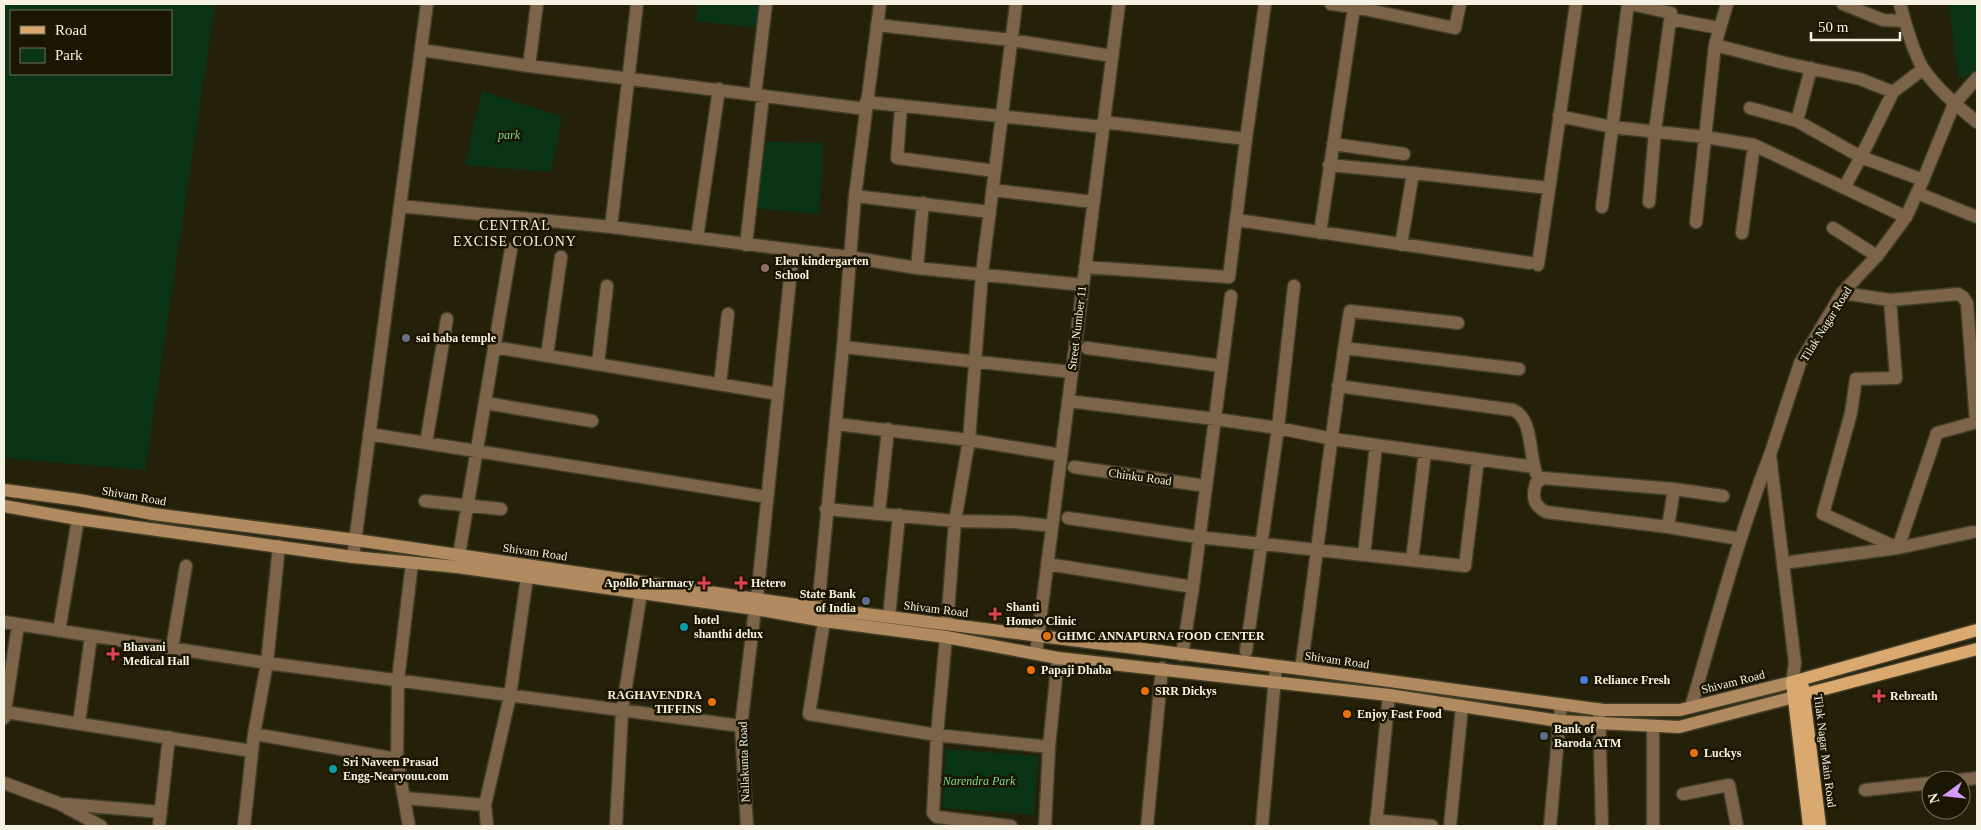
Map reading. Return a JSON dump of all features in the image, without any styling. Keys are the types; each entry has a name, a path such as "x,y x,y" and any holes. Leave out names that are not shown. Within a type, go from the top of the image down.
{"main road":[{"name":"Shivam Road","path":"4,490 79,500 153,514 459,555 756,604"},
{"name":"Shivam Road","path":"4,506 78,519 354,557 457,566 641,593 774,606 818,608 889,617 1058,658 1162,668 1388,695 1559,721 1679,727 1977,649"},
{"name":"Shivam Road","path":"774,606 824,621 1038,636 1599,709 1680,710 1797,681 1977,630"},
{"name":"Tilak Nagar Main Road","path":"1797,681 1820,826"},
{"name":"Tilak Nagar Main Road","path":"1799,696 1809,826"}],"street":[{"path":"354,557 427,4"},
{"path":"529,66 537,4"},
{"path":"611,227 636,4"},
{"path":"746,245 766,4"},
{"path":"818,608 843,347 855,196 880,4"},
{"path":"1011,826 937,818 934,815 937,735 955,521 969,440 982,273 1016,4"},
{"name":"Street Number 11","path":"1036,653 1118,4"},
{"path":"1085,267 1229,277 1265,4"},
{"path":"1331,4 1354,6 1455,28 1460,4"},
{"path":"1237,220 1534,264 1549,188 1576,4"},
{"path":"1602,207 1630,4 1671,13 1655,131 1649,202"},
{"path":"1696,222 1715,45 1727,4"},
{"path":"1843,4 1884,20 1904,20"},
{"path":"1900,4 1904,20 1923,69 1954,104 1977,122"},
{"path":"1320,233 1354,6"},
{"path":"1670,19 1719,28"},
{"path":"877,25 1011,40 1112,56"},
{"path":"1715,45 1785,63 1860,79 1893,92"},
{"path":"422,50 759,96 1103,124 1246,139"},
{"path":"1797,121 1811,68"},
{"path":"1844,188 1893,92 1923,69"},
{"name":"Tilak Nagar Road","path":"1797,681 1770,455 1800,363 1842,293 1876,256 1906,217 1954,104 1977,78"},
{"path":"698,238 719,90"},
{"path":"901,107 896,156 898,158 995,171"},
{"path":"1750,108 1797,121 1861,157 1923,180"},
{"path":"1560,116 1612,127 1705,137 1754,145 1906,217"},
{"path":"1333,144 1404,154"},
{"path":"1742,234 1754,145"},
{"path":"1330,165 1549,188"},
{"path":"1401,245 1413,173"},
{"path":"993,190 1093,202"},
{"path":"1917,193 1977,217"},
{"path":"855,196 990,212"},
{"path":"917,268 923,203"},
{"path":"400,206 611,227 849,257 917,268 982,273 1082,285"},
{"path":"1833,228 1876,256"},
{"path":"459,555 511,249"},
{"name":"Nallakunta Road","path":"747,826 741,726 756,604 793,250"},
{"path":"547,355 561,257"},
{"path":"598,364 607,286"},
{"path":"1246,651 1278,428 1294,286"},
{"path":"1842,293 1890,300 1958,294 1967,303 1977,422 1936,433 1898,548"},
{"path":"1182,655 1216,419 1231,296"},
{"path":"1890,300 1896,378 1856,379 1851,413 1823,514 1898,548"},
{"path":"1301,669 1333,439 1338,386 1350,311 1458,323"},
{"path":"720,384 728,314"},
{"path":"426,443 447,319"},
{"path":"494,347 778,394"},
{"path":"843,347 1072,372"},
{"path":"1087,348 1222,366"},
{"path":"1344,348 1519,369"},
{"path":"1338,386 1513,410 1523,417 1526,424 1534,467 1539,480"},
{"path":"1068,401 1216,419 1278,428 1333,439 1534,467"},
{"path":"485,402 592,420"},
{"path":"836,424 969,440 1061,455"},
{"path":"879,513 888,429"},
{"path":"369,434 767,497"},
{"path":"1364,555 1376,445"},
{"path":"1412,560 1424,452"},
{"path":"1691,707 1740,539 1770,455"},
{"path":"1068,518 1198,537 1465,566 1478,459"},
{"name":"Chinku Road","path":"1074,467 1206,486"},
{"path":"1723,496 1674,489 1543,478 1536,483 1533,498 1536,505 1546,512 1668,527 1740,539"},
{"path":"1668,527 1674,489"},
{"path":"425,501 501,509"},
{"path":"826,509 955,521 1014,522 1052,526"},
{"path":"889,617 900,515"},
{"path":"59,631 78,519"},
{"path":"1783,563 1898,548 1973,532"},
{"path":"247,826 252,751 267,663 279,546"},
{"path":"409,826 397,759 398,680 412,563"},
{"path":"1047,564 1193,587"},
{"path":"172,648 186,566"},
{"path":"487,826 486,805 510,696 527,577"},
{"path":"616,826 622,711 641,593"},
{"path":"824,621 809,714 937,735 1049,747"},
{"path":"4,622 267,663 741,726"},
{"path":"18,625 4,715 79,722 252,751"},
{"path":"79,722 91,636"},
{"path":"1045,826 1049,747 1058,658"},
{"path":"1262,826 1276,666"},
{"path":"1147,826 1162,668"},
{"path":"1388,695 1376,823 1432,826"},
{"path":"1550,826 1561,704"},
{"path":"1450,826 1462,707"},
{"path":"1599,709 1602,826"},
{"path":"1653,726 1653,826"},
{"path":"254,734 397,759"},
{"path":"159,826 169,737"},
{"path":"4,784 58,803 101,826"},
{"path":"1865,790 1921,784"},
{"path":"1683,794 1729,785 1737,826"},
{"path":"405,798 486,805"},
{"path":"58,803 161,812"}],"green space":[{"path":"4,4 215,4 145,470 4,458"},
{"path":"698,4 760,4 758,28 696,21"},
{"path":"1949,4 1977,4 1977,71 1958,79"},
{"name":"park","path":"482,91 562,117 551,172 465,165"},
{"path":"762,142 823,143 819,214 755,208"},
{"name":"Narendra Park","path":"946,749 1038,756 1034,815 942,808"}],"place":[{"name":"Elen kindergarten School","path":"765,268"},
{"name":"sai baba temple","path":"406,338"},
{"name":"Apollo Pharmacy","path":"704,583"},
{"name":"Hetero","path":"741,583"},
{"name":"State Bank of India","path":"866,601"},
{"name":"Shanti Homeo Clinic","path":"995,614"},
{"name":"hotel shanthi delux","path":"684,627"},
{"name":"GHMC ANNAPURNA FOOD CENTER","path":"1047,636"},
{"name":"Bhavani Medical Hall","path":"113,654"},
{"name":"Papaji Dhaba","path":"1031,670"},
{"name":"Reliance Fresh","path":"1584,680"},
{"name":"SRR Dickys","path":"1145,691"},
{"name":"Rebreath","path":"1879,696"},
{"name":"RAGHAVENDRA TIFFINS","path":"712,702"},
{"name":"Enjoy Fast Food","path":"1347,714"},
{"name":"Bank of Baroda ATM","path":"1544,736"},
{"name":"Luckys","path":"1694,753"},
{"name":"Sri Naveen Prasad Engg-Nearyouu.com","path":"333,769"}],"district":[{"name":"CENTRAL EXCISE COLONY","path":"515,234"}]}
